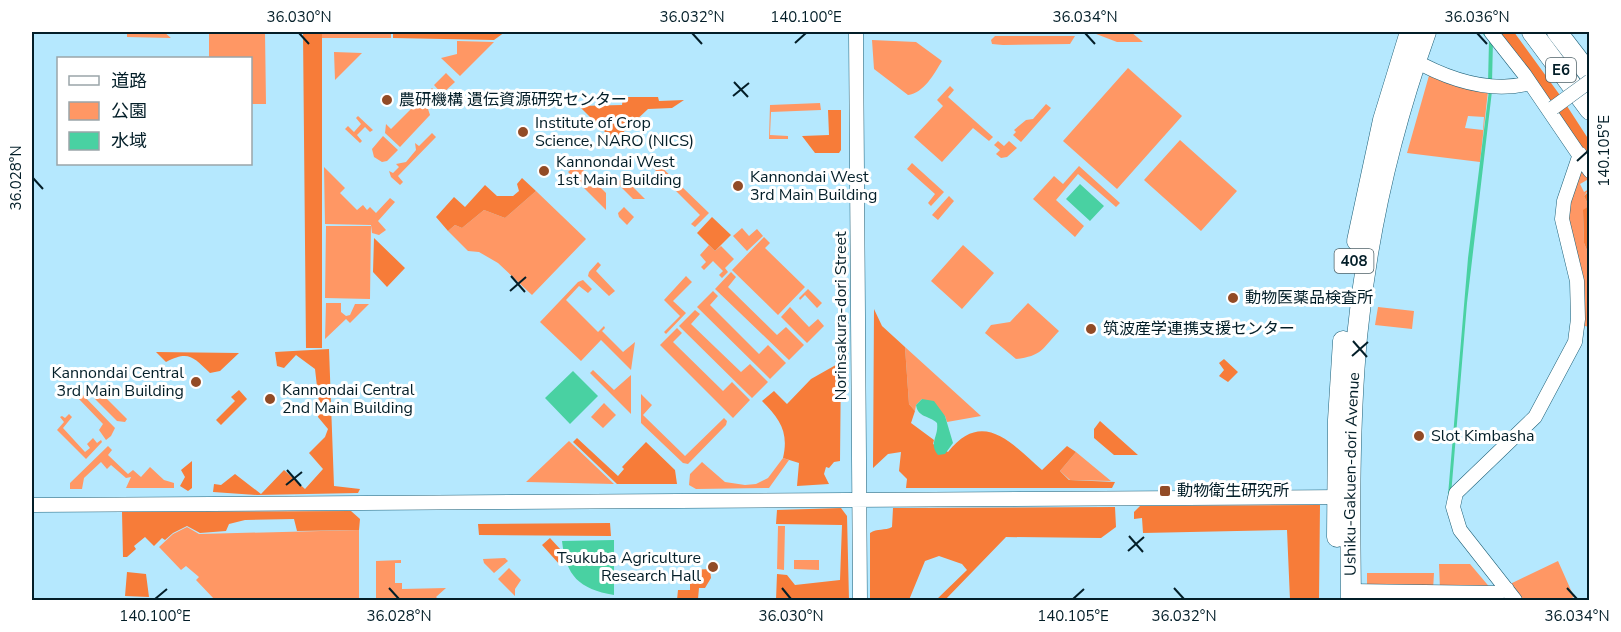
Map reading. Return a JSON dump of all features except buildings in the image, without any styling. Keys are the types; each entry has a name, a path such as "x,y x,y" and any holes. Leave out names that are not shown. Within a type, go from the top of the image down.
{"highway":[{"name":"Ushiku-Gakuen-dori Avenue","path":"1409,58 1410,32"},
{"name":"Ushiku-Gakuen-dori Avenue","path":"1346,597 1342,358 1355,251 1373,161 1409,58 1426,32"},
{"name":"E6","path":"1532,32 1590,110"},
{"name":"E6","path":"1557,32 1590,75"}],"street":[{"name":"Norinsakura-dori Street","path":"856,32 860,600"},
{"path":"1491,32 1551,109 1590,171"},
{"path":"1409,58 1476,85 1489,87 1530,83"},
{"path":"1551,109 1590,81"},
{"path":"1511,595 1461,531 1453,507 1456,493 1535,417 1575,342 1578,319 1576,281 1562,219 1564,201 1580,154"},
{"path":"32,505 1343,497"},
{"path":"1346,597 1497,593 1511,595"}],"green space":[{"path":"127,32 164,32 171,38 127,37"},
{"path":"209,32 265,32 266,104 252,104 252,57 209,57"},
{"path":"321,32 391,32 391,38 321,38"},
{"path":"1091,32 1131,32 1143,42 1117,42"},
{"path":"995,36 1075,36 1070,44 1003,45 992,44 991,40"},
{"path":"872,40 916,42 942,61 924,87 908,95 874,69"},
{"path":"457,41 494,42 460,76 441,58 457,54"},
{"path":"334,52 362,53 335,80"},
{"path":"1128,68 1182,116 1117,189 1063,141"},
{"path":"1430,72 1488,91 1480,162 1407,153","holes":["1468,116 1484,117 1483,130 1465,128"]},
{"path":"446,73 455,82 442,94 434,85"},
{"path":"950,86 954,90 948,97 993,137 989,141 973,128 942,162 914,137 943,106 937,100"},
{"path":"432,88 440,96 428,109 430,115 400,147 385,133 386,124 391,129"},
{"path":"820,103 821,110 771,112 770,135 788,136 788,139 769,139 770,105"},
{"path":"1046,104 1051,108 1021,142 1013,135 1016,132 1014,130 1026,120 1033,119"},
{"path":"358,116 373,130 370,132 365,127 357,135 362,141 360,143 345,129 348,126 354,132 361,124 356,118"},
{"path":"432,133 436,137 398,176 403,182 400,185 391,177 389,171 393,173 399,167 396,164 406,162 416,150 415,143 419,146"},
{"path":"383,136 398,150 387,161 382,162 374,157 372,149"},
{"path":"1180,140 1237,191 1201,231 1144,180"},
{"path":"998,141 1004,146 1009,141 1017,148 1007,157 1001,158 996,154 1000,150 994,145"},
{"path":"652,158 709,213 695,227 691,224 700,215 648,163"},
{"path":"912,163 944,192 931,206 928,203 935,194 907,169"},
{"path":"1582,163 1590,178 1589,184 1587,180 1580,184 1584,192 1589,189 1584,196 1589,206 1583,211 1584,243 1589,255 1589,327 1581,325 1566,221 1575,180"},
{"path":"577,164 606,193 606,210 568,172"},
{"path":"1079,166 1120,203 1116,207 1078,174 1056,200 1084,226 1075,237 1033,199 1054,176 1063,184"},
{"path":"324,167 345,188 340,193 357,210 363,205 367,210 370,207 376,213 390,198 395,202 378,221 386,230 379,235 372,233 371,225 325,224"},
{"path":"623,177 645,199 633,199 617,183"},
{"path":"536,191 586,239 532,295 498,263 479,252 468,251 448,231 455,225 462,228 484,210 505,218"},
{"path":"949,196 954,201 938,220 932,215"},
{"path":"624,207 634,217 627,225 618,213"},
{"path":"326,226 371,226 370,299 325,298"},
{"path":"742,228 749,236 757,229 763,236 747,251 733,236"},
{"path":"764,237 770,243 765,248 805,287 778,315 732,270"},
{"path":"709,245 715,251 721,246 734,259 725,268 728,272 722,278 719,275 723,271 713,261 704,270 701,267 706,262 700,255"},
{"path":"963,245 994,273 962,309 931,281"},
{"path":"598,262 601,265 596,271 615,291 609,296 588,276"},
{"path":"731,272 736,277 728,287 777,335 786,327 804,345 789,360 715,289"},
{"path":"686,276 692,282 673,301 686,313 666,334 664,332 680,316 664,300"},
{"path":"583,280 592,289 588,293 579,286 566,300 598,332 604,326 602,331 623,352 635,342 631,370 601,340 581,361 540,322 578,282"},
{"path":"808,289 822,303 817,308 805,295 800,300 799,298"},
{"path":"713,291 718,296 710,305 759,354 768,345 786,363 770,379 697,307"},
{"path":"326,303 341,303 341,312 346,316 350,315 355,304 369,304 350,323 346,319 325,339"},
{"path":"1028,303 1059,331 1037,354 1016,359 985,333 991,325 1010,322"},
{"path":"790,307 809,327 818,319 824,326 807,343 781,317"},
{"path":"1378,307 1414,311 1412,329 1375,325"},
{"path":"695,310 700,314 691,324 741,372 750,364 768,382 752,398 679,326"},
{"path":"677,328 682,333 673,342 723,391 732,382 750,400 733,418 660,345"},
{"path":"905,347 981,416 947,422 945,416 922,399 916,405 915,411 909,404"},
{"path":"593,370 614,390 631,375 631,414 590,373"},
{"path":"99,391 127,419 125,422 117,421 94,398"},
{"path":"81,393 115,428 106,440 99,430 103,424 77,397"},
{"path":"641,394 652,405 643,415 685,456 724,418 727,421 726,425 688,464 683,463 641,423"},
{"path":"604,403 616,415 603,428 591,417"},
{"path":"69,414 72,417 63,428 85,452 90,448 87,444 93,438 97,443 101,440 102,442 86,459 57,430 64,422 60,417 65,418"},
{"path":"569,441 614,484 526,482"},
{"path":"108,446 112,450 108,455 128,474 133,470 141,477 150,467 164,480 174,483 174,488 126,488 131,477 126,478 111,465 107,469 101,462 84,478 82,489 70,489 70,483"},
{"path":"1076,452 1111,481 1070,480 1060,471"},
{"path":"783,458 789,460 769,488 696,489 689,485 690,474 702,462 725,482 745,485 756,484 768,478"},
{"path":"778,526 785,526 784,570 777,569"},
{"path":"187,527 199,534 359,530 359,600 215,600 196,580 199,577 186,566 181,570 159,547 173,534"},
{"path":"505,558 508,561 494,573 483,559"},
{"path":"401,560 401,563 395,563 395,583 402,583 402,589 446,588 436,597 439,600 376,600 376,561"},
{"path":"794,560 819,560 819,570 794,569"},
{"path":"1558,561 1574,597 1567,600 1519,600 1508,585"},
{"path":"1439,564 1470,564 1492,590 1440,590"},
{"path":"509,568 521,580 515,589 515,596 498,579"},
{"path":"1367,573 1434,573 1433,590 1367,589"}],"shaded area":[{"path":"303,32 322,32 322,348 306,348"},
{"path":"393,32 505,32 494,40 393,38"},
{"path":"1497,32 1514,32 1562,98 1551,105"},
{"path":"623,97 658,97 659,101 684,100 672,108 648,109 614,141 579,106 622,105"},
{"path":"1565,103 1589,140 1589,161 1556,109"},
{"path":"828,110 841,110 841,150 839,153 815,153 802,136 829,135"},
{"path":"522,178 536,191 505,218 484,210 462,228 455,225 448,231 436,217 454,197 465,207 485,185 497,196 513,196 519,191 517,184"},
{"path":"1589,191 1589,206 1584,196"},
{"path":"1589,206 1589,255 1584,243 1583,210"},
{"path":"712,217 731,235 715,251 697,233"},
{"path":"374,238 405,268 387,287 373,272"},
{"path":"874,309 882,326 905,347 909,404 915,411 911,423 934,440 933,444 948,452 961,439 973,433 985,432 1008,441 1042,470 1067,446 1076,452 1060,471 1069,480 1115,482 1112,488 906,488 907,479 899,471 901,452 888,454 873,468"},
{"path":"329,349 334,486 360,489 358,493 257,495 213,492 214,484 221,485 235,474 261,494 284,470 305,489 323,469 309,453 325,437 328,429 318,417 319,404 315,369 296,355 284,368 277,366 275,352"},
{"path":"156,352 239,353 220,371 210,373 190,357 180,356 166,362"},
{"path":"1224,359 1238,372 1228,382 1219,376 1224,370 1219,363"},
{"path":"841,362 840,461 834,462 829,468 826,467 824,474 829,484 797,486 799,463 783,458 785,441 782,426 762,401 774,391 787,404 811,379"},
{"path":"239,390 247,399 221,425 216,420 235,401 231,397"},
{"path":"1100,421 1138,455 1114,455 1094,438 1094,429"},
{"path":"577,438 618,476 624,469 622,467 646,442 675,470 677,484 617,484 573,442"},
{"path":"192,461 192,488 188,491 180,486 185,477 181,470"},
{"path":"1320,505 1319,600 1290,600 1287,530 1143,533 1142,518 1134,519 1134,512 1140,506"},
{"path":"1115,507 1116,527 1101,538 1006,537 945,600 936,600 967,570 962,564 939,556 925,561 909,600 870,600 870,533 892,527 893,508"},
{"path":"841,508 847,516 849,600 776,600 777,574 787,575 795,585 840,580 842,525 776,524 777,510"},
{"path":"351,511 360,519 359,530 297,531 294,519 245,520 229,524 226,531 200,533 187,526 165,540 162,538 154,546 145,537 134,546 136,549 127,557 123,557 122,512"},
{"path":"610,523 611,536 479,535 478,524"},
{"path":"550,538 561,550 562,563 560,565 542,545"},
{"path":"710,569 711,578 705,588 699,588 698,599 677,600 678,590 690,590 690,570"},
{"path":"127,572 146,574 149,597 125,596"}],"water":[{"path":"1481,32 1486,32 1493,40 1492,83 1488,83 1489,41"},
{"path":"1489,90 1492,91 1467,303 1450,507 1447,507 1468,258"},
{"path":"1080,184 1104,206 1090,221 1066,199"},
{"path":"573,371 598,396 570,424 545,398"},
{"path":"922,399 934,401 945,416 953,443 945,454 938,455 935,451 937,423 921,414 917,409 916,405"},
{"path":"614,540 614,595 592,589 576,579 567,563 562,541"}],"place":[{"name":"農研機構 遺伝資源研究センター","path":"387,100"},
{"name":"Institute of Crop Science, NARO (NICS)","path":"523,132"},
{"name":"Kannondai West 1st Main Building","path":"544,171"},
{"name":"Kannondai West 3rd Main Building","path":"738,186"},
{"name":"動物医薬品検査所","path":"1233,298"},
{"name":"筑波産学連携支援センター","path":"1091,329"},
{"name":"Kannondai Central 3rd Main Building","path":"196,382"},
{"name":"Kannondai Central 2nd Main Building","path":"270,399"},
{"name":"Slot Kimbasha","path":"1419,436"},
{"name":"動物衛生研究所","path":"1165,491"},
{"name":"Tsukuba Agriculture Research Hall","path":"713,567"}]}
